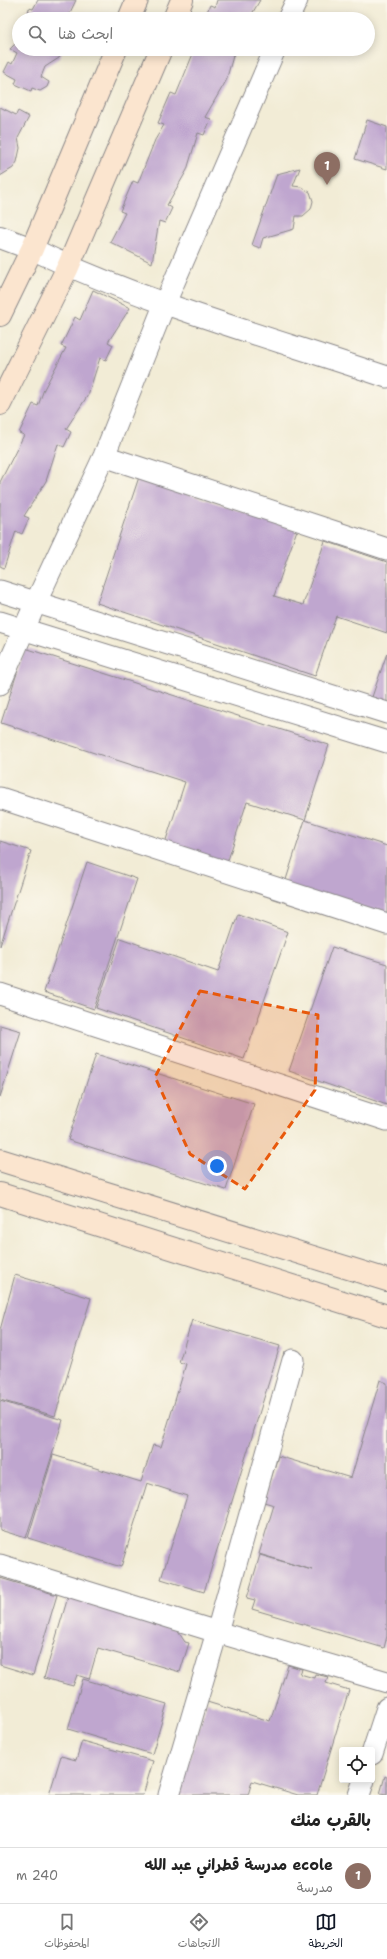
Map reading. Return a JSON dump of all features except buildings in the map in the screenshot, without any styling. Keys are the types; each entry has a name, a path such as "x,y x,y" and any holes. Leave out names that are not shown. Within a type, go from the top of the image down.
{"main road":[{"path":"132,12 137,0"},
{"path":"177,12 182,0"},
{"path":"0,315 32,249 113,56"},
{"path":"0,404 68,267 158,56"},
{"path":"0,1160 387,1280"},
{"path":"0,1194 387,1316"}],"street":[{"path":"291,12 296,0"},
{"path":"0,684 36,602 104,456 165,303 272,56"},
{"path":"0,237 32,249 68,267 165,303 387,377"},
{"path":"104,456 387,549"},
{"path":"0,591 387,713"},
{"path":"0,622 387,742"},
{"path":"0,798 387,924"},
{"path":"0,994 387,1120"},
{"path":"169,1795 218,1632 293,1360"},
{"path":"0,1565 387,1682"},
{"path":"374,1747 387,1708"},
{"path":"359,1795 363,1783"}],"highlighted area":[{"path":"200,991 318,1015 315,1090 245,1189 190,1154 155,1077"}],"place":[{"name":"ecole مدرسة قطراني عبد الله","path":"327,185"}]}
